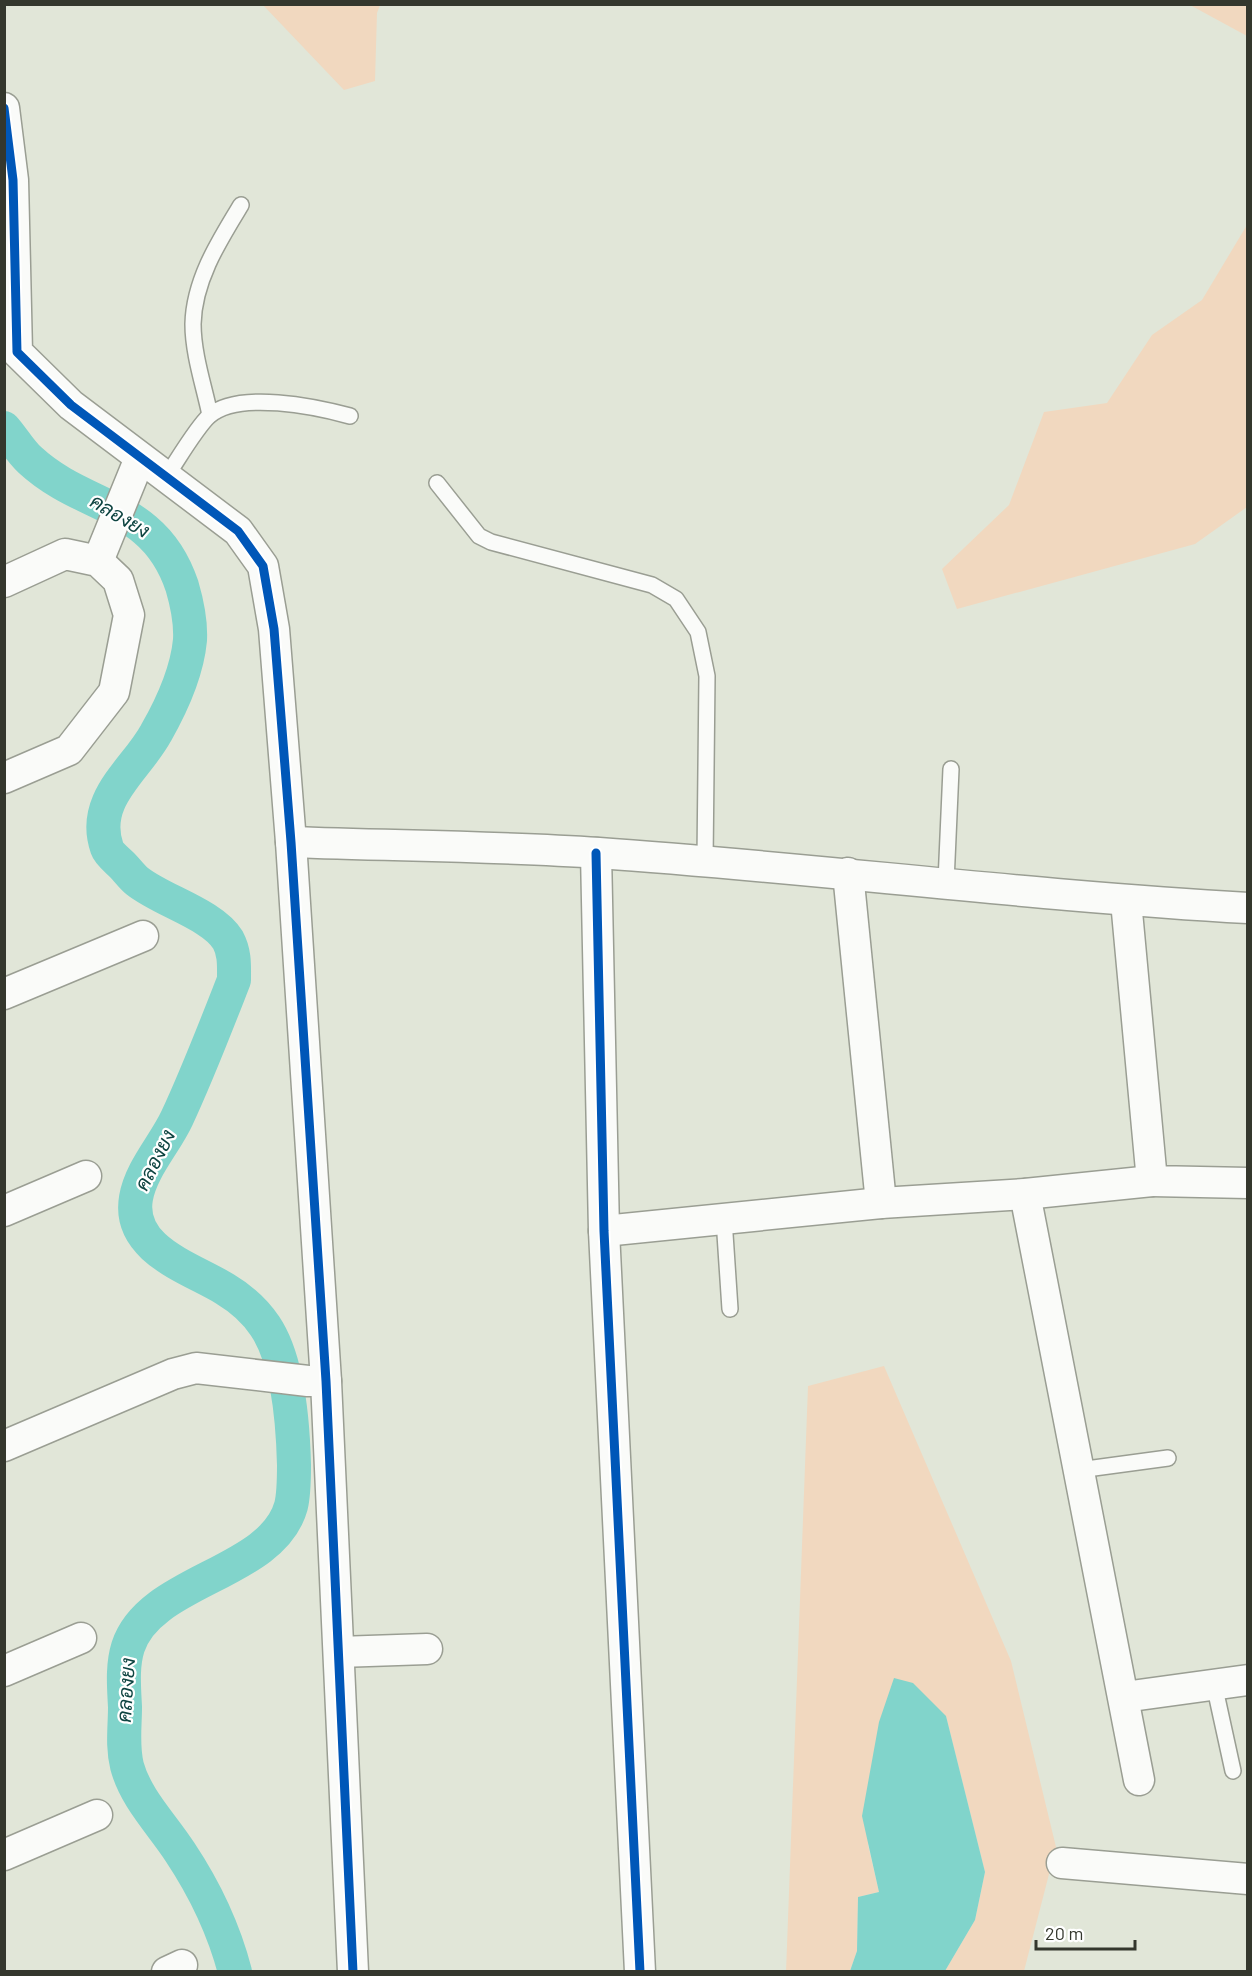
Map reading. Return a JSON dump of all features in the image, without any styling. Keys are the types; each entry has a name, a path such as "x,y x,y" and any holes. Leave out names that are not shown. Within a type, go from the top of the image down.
{"street":[{"path":"4,108 13,180 11,356 71,405 238,531 263,566 274,629 291,842 317,1381 339,1652 353,1971"},
{"path":"98,561 140,458"},
{"path":"4,582 65,554 98,561 118,580 129,615 114,692 69,750 4,778"},
{"path":"291,842 596,853 848,873 1126,901 1248,908"},
{"path":"596,853 603,1231 640,1971"},
{"path":"848,873 881,1203"},
{"path":"1126,901 1152,1181"},
{"path":"4,994 143,936"},
{"path":"4,1211 86,1176"},
{"path":"603,1231 881,1203 1025,1194 1152,1181 1248,1183"},
{"path":"1025,1194 1139,1780"},
{"path":"7,1437 173,1374 196,1368 317,1381"},
{"path":"4,1671 81,1638"},
{"path":"339,1652 427,1649"},
{"path":"1124,1697 1248,1680"},
{"path":"4,1855 97,1815"},
{"path":"1062,1863 1248,1879"}],"lane":[{"path":"210,415 193,324 197,292 214,250 241,205"},
{"path":"166,477 210,415 232,406 266,402 314,407 350,416"},
{"path":"437,483 479,536 491,542 652,585 676,599 698,632 707,676 705,861"},
{"path":"946,882 951,769"},
{"path":"724,1219 730,1309"},
{"path":"1079,1470 1168,1458"},
{"path":"1214,1684 1233,1771"}],"shaded area":[{"path":"263,5 380,5 377,13 375,81 344,90"},
{"path":"1190,5 1247,5 1247,36"},
{"path":"1247,225 1247,507 1195,544 957,609 942,569 1009,505 1044,412 1107,403 1152,335 1202,300"},
{"path":"884,1366 1011,1661 1056,1847 1024,1971 945,1971 975,1920 985,1872 946,1716 868,1845 879,1892 858,1897 857,1951 850,1971 786,1972 808,1386"}],"water":[{"path":"894,1678 913,1683 946,1716 985,1872 975,1920 945,1971 850,1971 857,1951 858,1897 879,1892 862,1816 879,1722"}],"waterway":[{"name":"คลองยง","path":"4,428 26,456 51,477 116,511 136,523 154,538 170,559 182,586 188,612 190,640 186,664 178,688 156,733 110,800 103,831 109,852 137,881 199,915 221,931 232,950 234,980 177,1118 143,1177 136,1198 136,1216 141,1231 151,1244 180,1265 236,1296 265,1326 279,1356 288,1393 294,1486 291,1506 279,1529 261,1548 160,1606 141,1624 128,1647 125,1662 124,1744 125,1759 131,1778 150,1811 197,1880 219,1925 235,1972"}],"cycle path":[{"path":"4,108 13,180 17,352 71,405 238,531 263,566 274,629 291,842 326,1381 353,1972"},
{"path":"596,853 604,1231 640,1972"}]}
